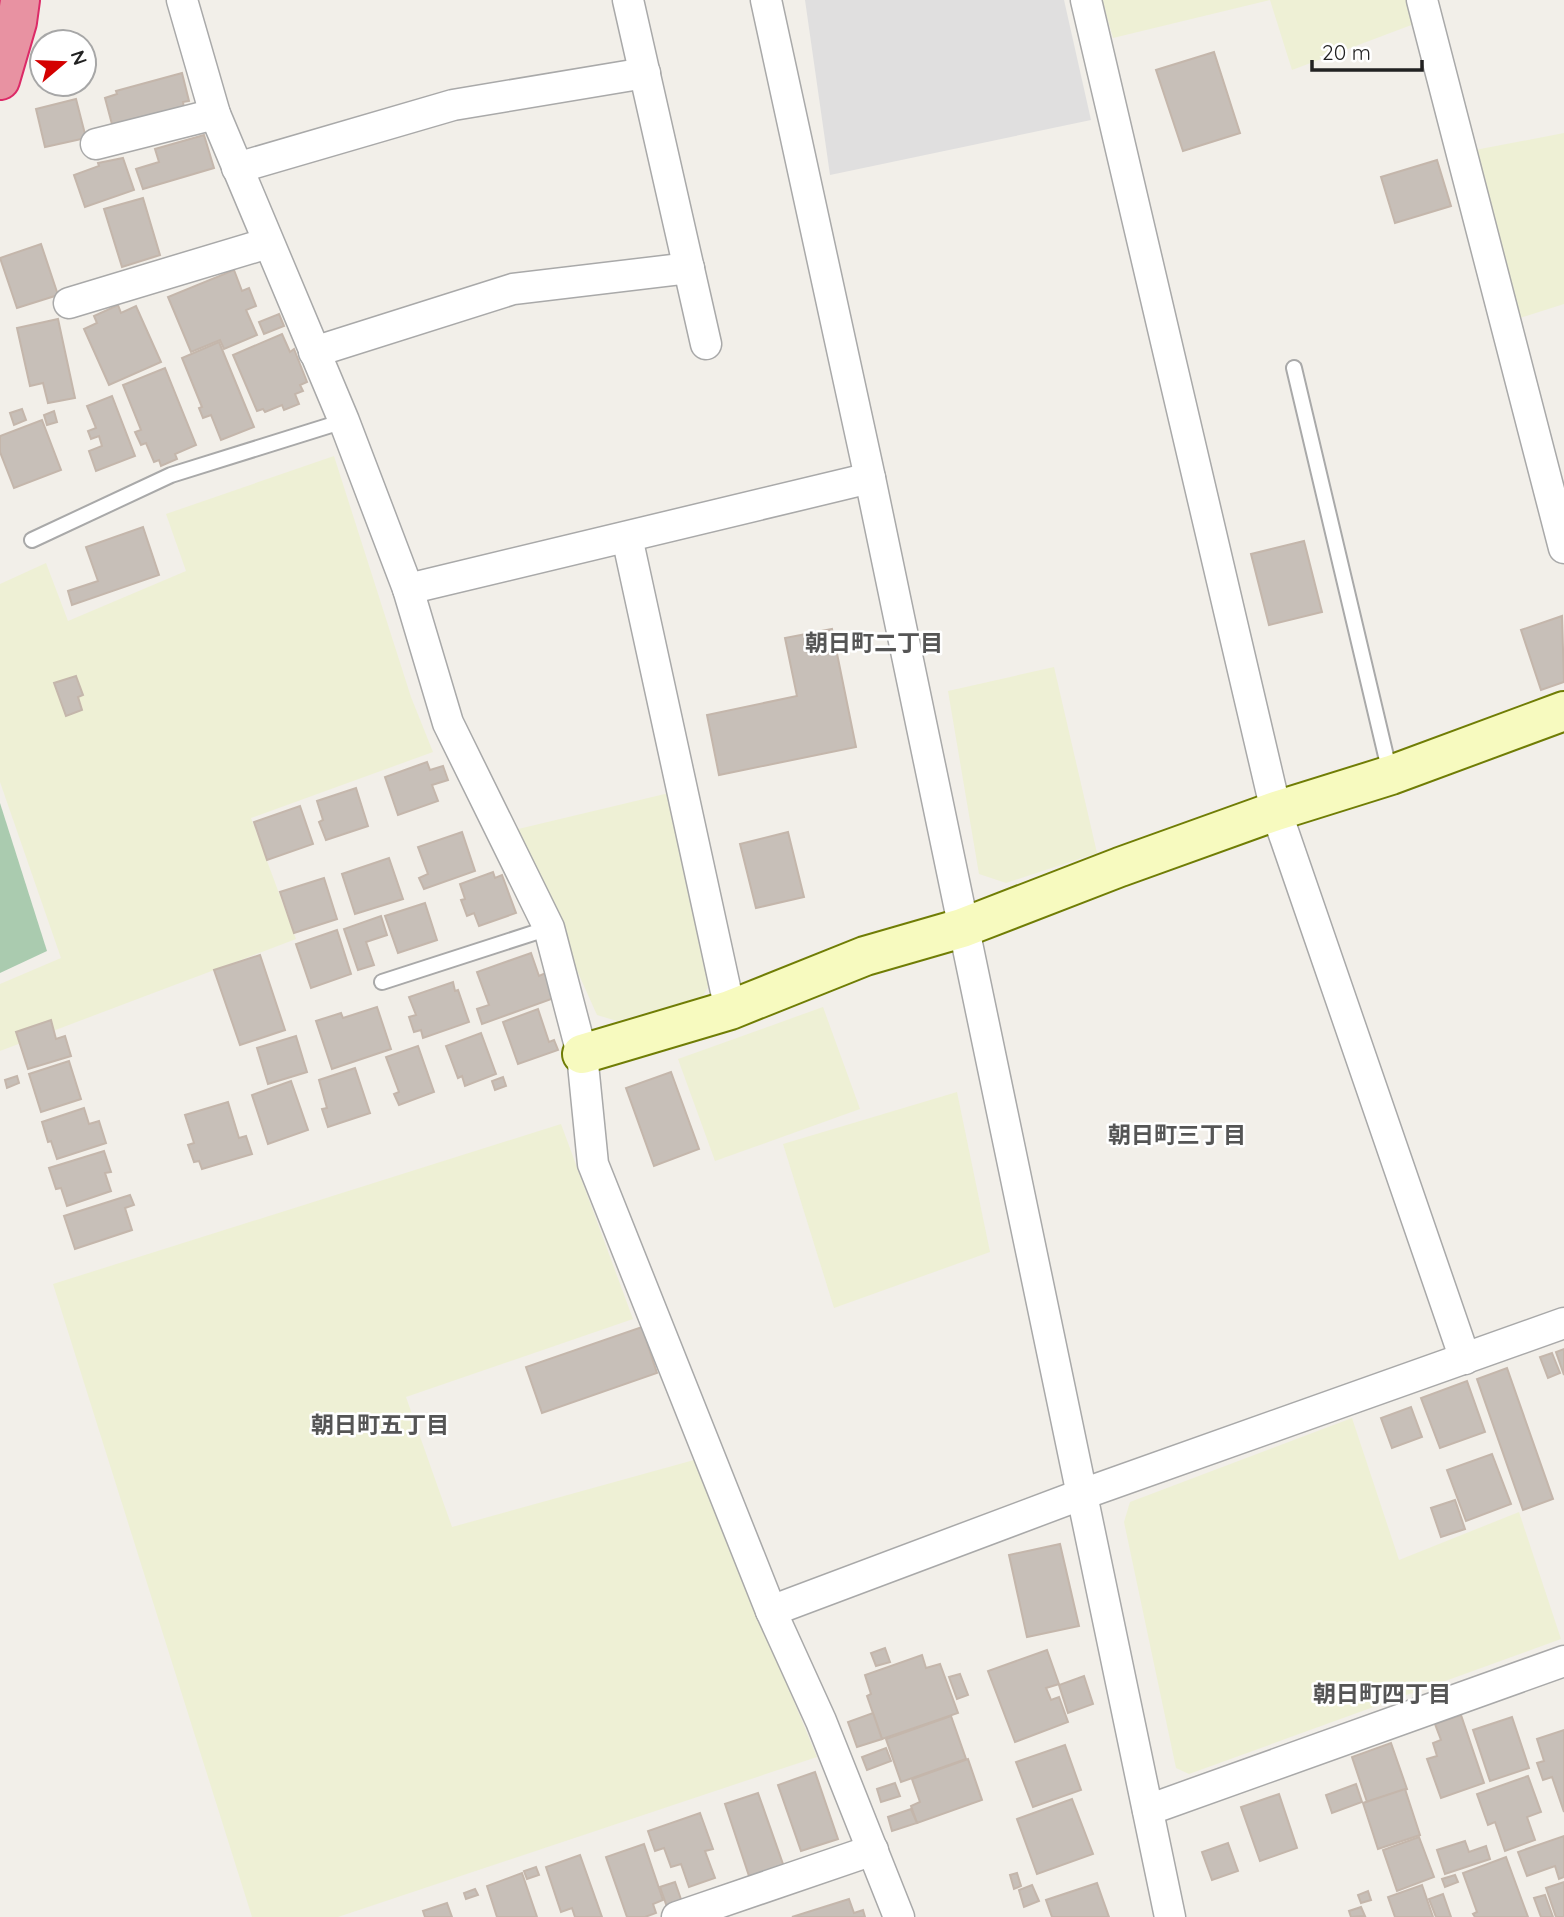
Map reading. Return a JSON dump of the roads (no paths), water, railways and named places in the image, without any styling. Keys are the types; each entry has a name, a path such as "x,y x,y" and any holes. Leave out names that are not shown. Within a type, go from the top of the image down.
{"highway":[{"path":"0,80 17,22 20,0"}],"street":[{"path":"182,0 215,114 344,421 408,589 448,723 549,928 582,1054 593,1164 771,1611 821,1721 899,1917"},
{"path":"628,0 706,344"},
{"path":"766,0 870,478 1170,1917"},
{"path":"1086,0 1276,811 1465,1359"},
{"path":"1422,0 1564,548"},
{"path":"237,167 453,105 645,73"},
{"path":"96,145 215,114"},
{"path":"69,303 268,243"},
{"path":"314,352 513,289 689,268"},
{"path":"408,589 870,478"},
{"path":"627,537 730,1010"},
{"path":"582,1054 730,1010 865,956 962,928 1120,867 1276,811 1391,775 1564,711"},
{"path":"771,1611 1080,1495 1564,1323"},
{"path":"1148,1810 1564,1661"},
{"path":"677,1917 873,1850"}],"lane":[{"path":"1294,368 1391,775"},
{"path":"32,540 171,475 344,421"},
{"path":"382,982 549,928"}],"district":[{"name":"朝日町二丁目","path":"874,643"},
{"name":"朝日町三丁目","path":"1177,1135"},
{"name":"朝日町五丁目","path":"380,1425"},
{"name":"朝日町四丁目","path":"1382,1694"}]}
